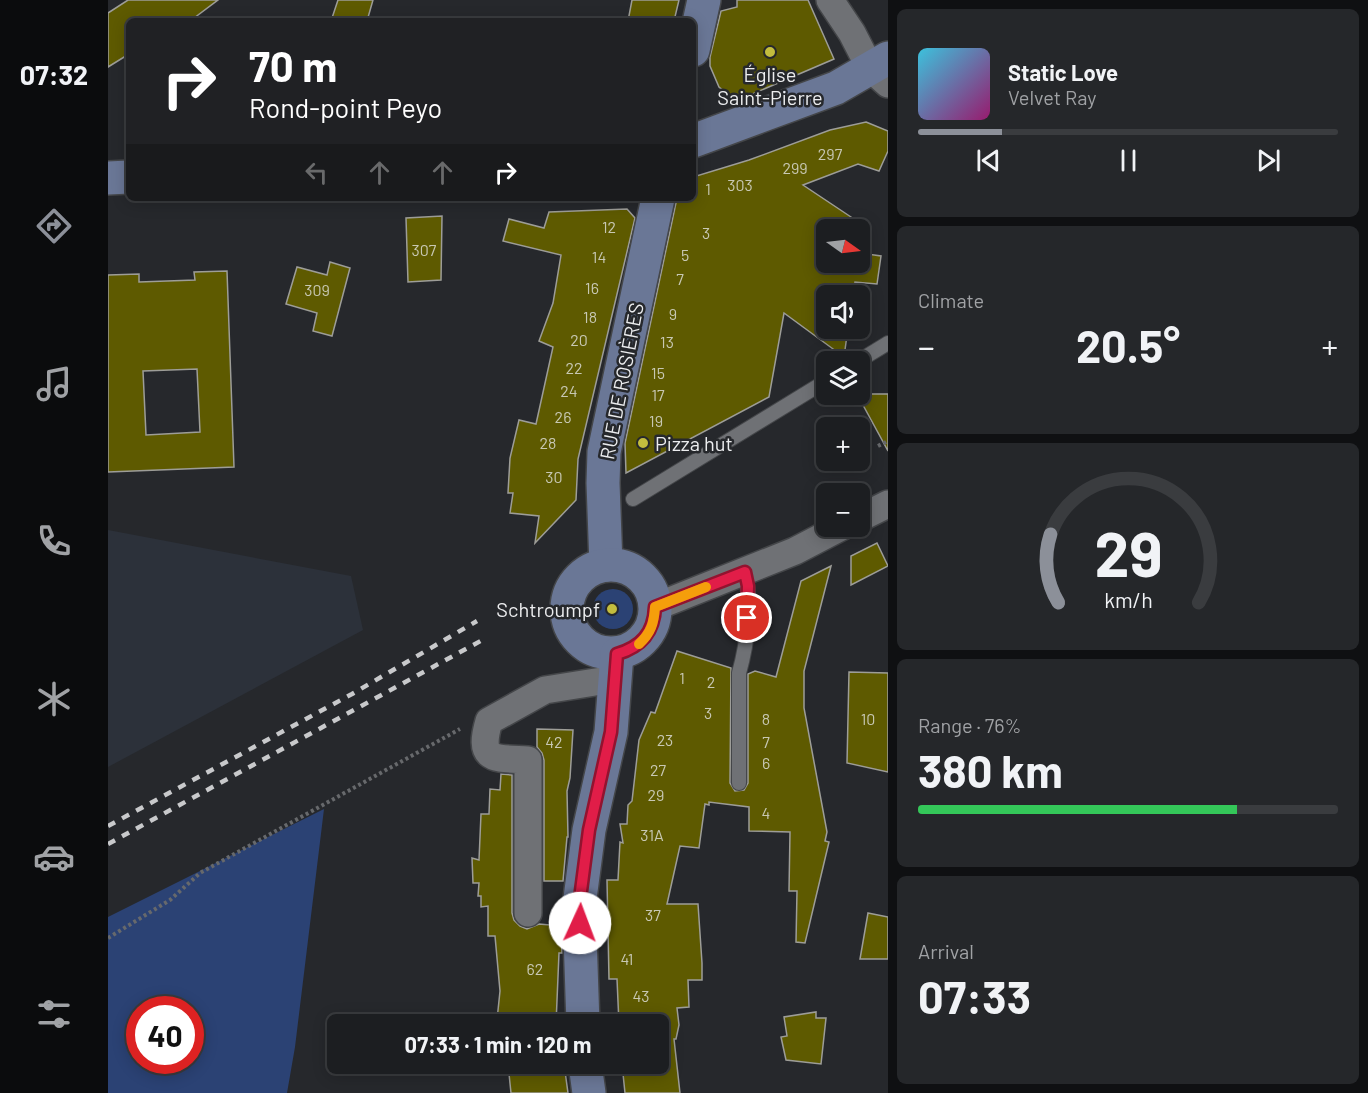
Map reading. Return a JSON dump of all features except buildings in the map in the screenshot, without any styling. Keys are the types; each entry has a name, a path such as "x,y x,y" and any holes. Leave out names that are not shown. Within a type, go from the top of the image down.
{"street":[{"path":"696,36 704,0"},
{"path":"696,140 882,70 852,33 830,0"},
{"path":"108,178 126,177"},
{"name":"RUE DE ROSIÈRES","path":"606,565 603,502 604,452 657,201"},
{"path":"870,513 888,504"},
{"path":"655,607 745,572 822,537"},
{"path":"584,1014 579,906 589,830 611,732 616,667 629,650 641,643 650,632 655,607 652,591 642,578 629,568 606,565 584,573 570,592 567,615 576,637 616,667"},
{"path":"528,913 528,760 496,759 489,754 484,745 489,721 545,690 616,667"},
{"path":"586,1074 589,1093"}],"lane":[{"path":"870,354 888,343"},
{"path":"633,499 816,387"},
{"path":"739,783 739,673 744,655 748,600 745,572"}],"path":[{"path":"878,446 888,441"},
{"path":"108,938 170,900 200,873 464,728"}],"shaded area":[{"path":"108,530 351,576 363,630 108,767"},
{"path":"613,589 621,590 627,595 632,601 632,617 627,623 621,628 613,629 605,628 599,623 594,617 593,609 594,601 599,595 605,590"},
{"path":"324,809 295,1047 287,1093 108,1093 108,917"}],"railway":[{"path":"108,826 352,694 477,621"},
{"path":"108,844 486,638"}],"slow traffic":[{"path":"639,644 650,632 655,607 706,587"}],"place":[{"name":"Église Saint-Pierre","path":"770,52"},
{"name":"Pizza hut","path":"643,443"},
{"name":"Schtroumpf","path":"612,609"}],"route":[{"path":"580,923 579,906 589,830 611,732 617,654 641,643 650,632 655,607 745,572 748,586 747,618"}]}
